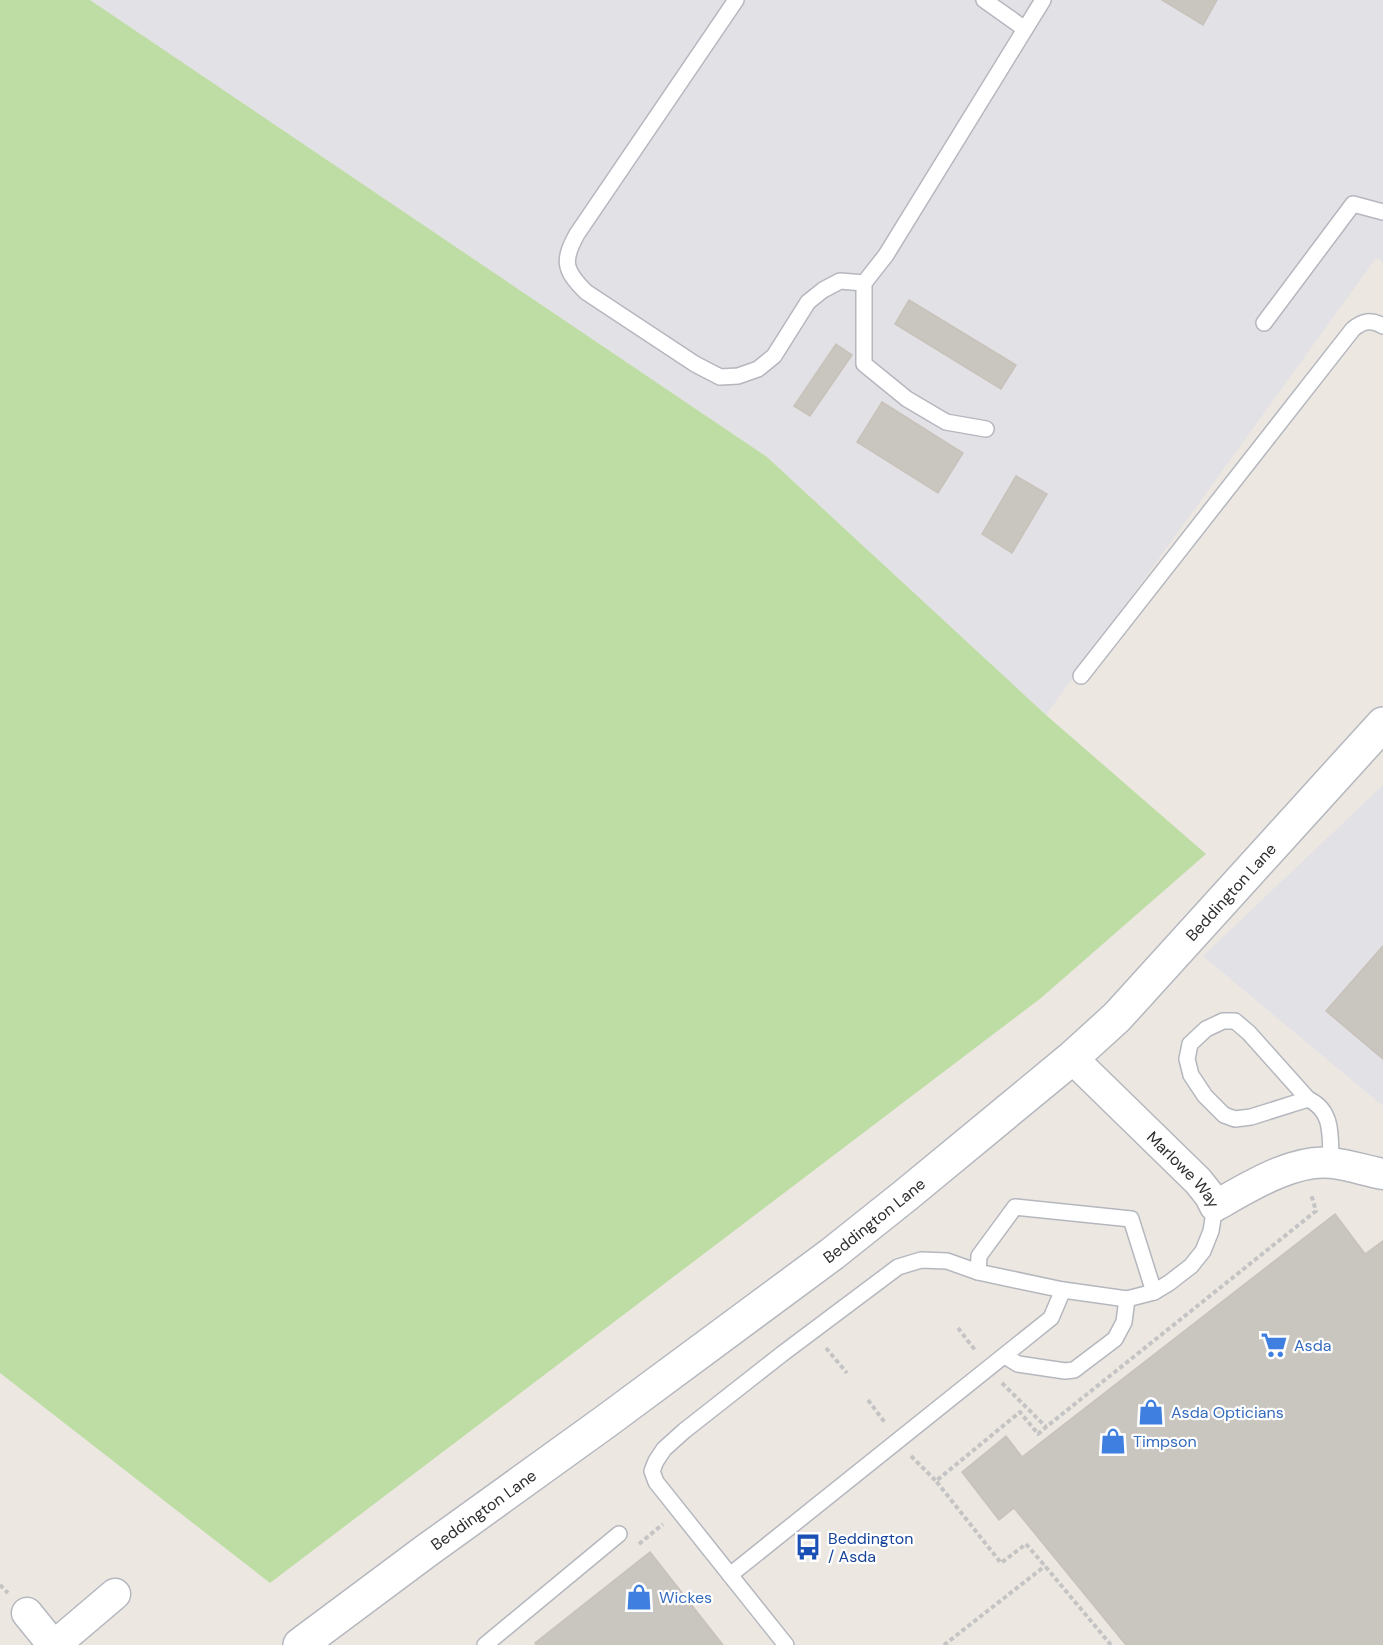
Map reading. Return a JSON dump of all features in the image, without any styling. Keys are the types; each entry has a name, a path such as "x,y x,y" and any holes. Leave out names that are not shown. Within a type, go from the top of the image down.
{"main road":[{"name":"Beddington Lane","path":"300,1645 832,1254 906,1196 1072,1058 1117,1017 1383,724"}],"street":[{"name":"Marlowe Way","path":"1072,1058 1198,1181 1215,1206 1274,1175 1302,1165 1331,1162 1383,1174"},
{"path":"27,1613 54,1645 115,1594"}],"lane":[{"path":"736,0 568,249 566,264 572,278 586,292 695,364 720,376 738,376 758,369 774,356 808,302 823,290 840,281 864,283"},
{"path":"984,0 1025,29"},
{"path":"986,429 946,422 907,399 864,364 864,283 886,255 1043,0"},
{"path":"1264,323 1353,204 1383,212"},
{"path":"1081,676 1353,329 1361,323 1370,321 1383,326"},
{"path":"1308,1099 1251,1118 1235,1119 1224,1115 1205,1096 1191,1075 1186,1059 1190,1044 1206,1029 1223,1021 1235,1021 1249,1033 1308,1099 1318,1103 1329,1120 1331,1162"},
{"path":"786,1645 656,1482 652,1471 664,1449 812,1331 898,1267 921,1260 947,1261 978,1272 1063,1290 1127,1299 1154,1292 1191,1266 1203,1251 1211,1231 1215,1206"},
{"path":"978,1272 979,1256 1015,1207 1131,1219 1154,1292"},
{"path":"730,1575 1051,1318 1063,1290"},
{"path":"1005,1356 1018,1364 1065,1371 1074,1370 1115,1339 1124,1322 1127,1299"},
{"path":"484,1645 619,1534"}],"path":[{"path":"936,1481 1020,1412 1038,1434 1316,1211 1308,1188"},
{"path":"958,1328 979,1355"},
{"path":"812,1331 847,1373"},
{"path":"1002,1383 1046,1427"},
{"path":"868,1400 889,1426"},
{"path":"910,1454 936,1481 1002,1563 1026,1544 1111,1645"},
{"path":"619,1534 637,1546 679,1510"},
{"path":"945,1645 1046,1566"}],"shaded area":[{"path":"90,0 1383,0 1383,262 1376,258 1046,715 767,457"},
{"path":"1383,785 1383,1106 1203,956"}],"green space":[{"path":"0,0 90,0 767,457 1046,715 1206,854 1041,998 270,1583 0,1373"}],"building":[{"path":"1162,0 1217,0 1203,25"},
{"path":"909,300 1016,365 1001,389 895,324"},
{"path":"836,344 852,355 810,416 794,406"},
{"path":"882,402 963,453 938,493 857,442"},
{"path":"1016,476 1047,494 1012,553 982,534"},
{"path":"1383,946 1383,1059 1326,1011"},
{"name":"Asda","path":"1335,1214 1365,1254 1383,1241 1383,1645 1126,1645 1014,1508 999,1520 962,1472 1006,1436 1022,1457"},
{"name":"Wickes","path":"650,1552 723,1645 536,1645 535,1643"}],"place":[{"name":"Asda","path":"1274,1345"},
{"name":"Asda Opticians","path":"1151,1412"},
{"name":"Timpson","path":"1113,1441"},
{"name":"Beddington / Asda","path":"808,1547"},
{"name":"Wickes","path":"639,1597"}]}
